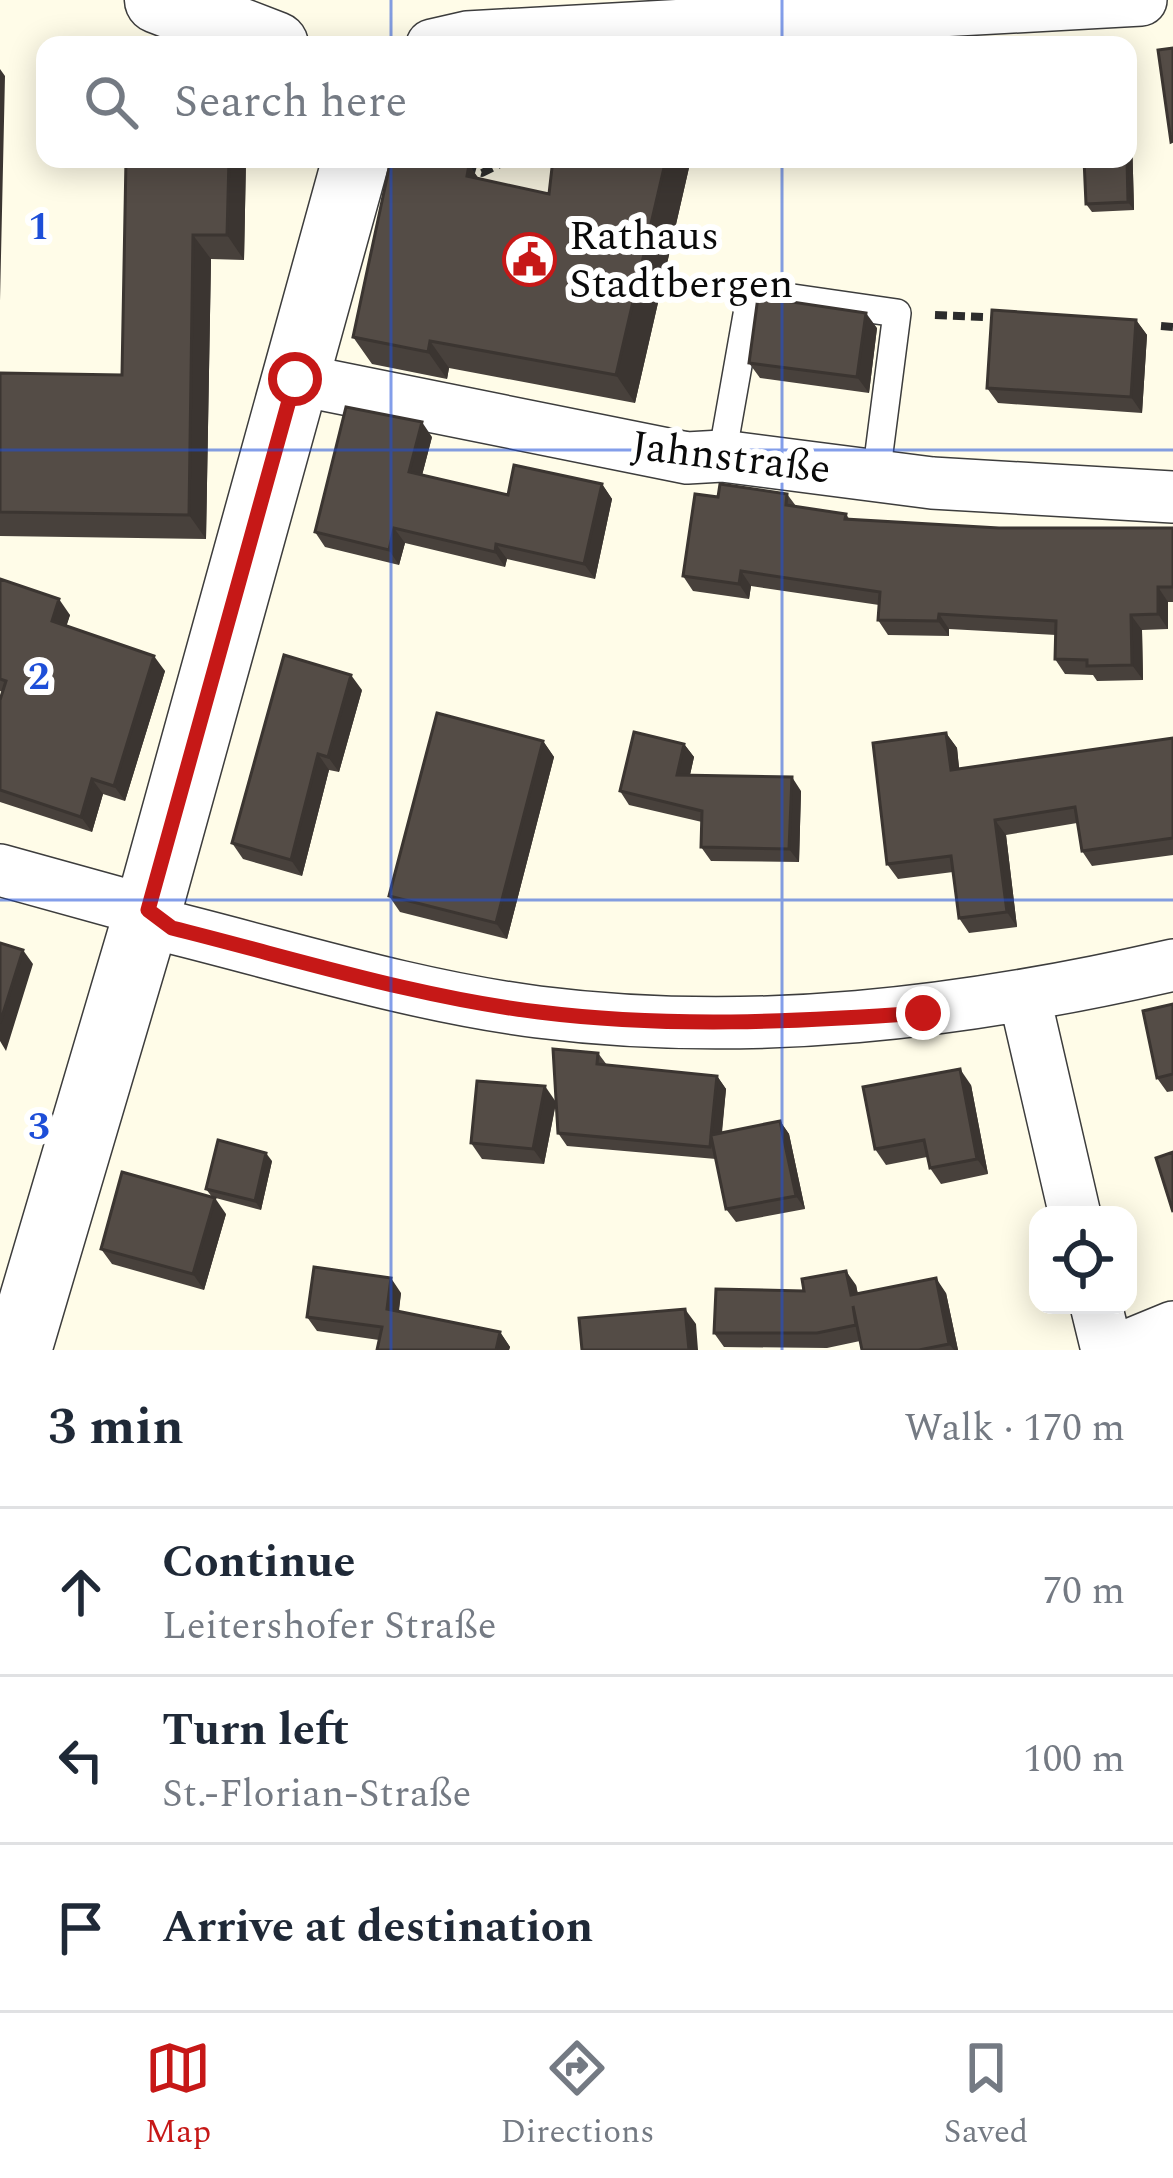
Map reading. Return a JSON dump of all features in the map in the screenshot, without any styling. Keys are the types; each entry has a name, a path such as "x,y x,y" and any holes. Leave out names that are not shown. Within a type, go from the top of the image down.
{"street":[{"path":"158,0 252,36"},
{"path":"439,28 1141,0"},
{"path":"17,1350 148,910 354,168"},
{"name":"Jahnstraße","path":"295,379 687,458 722,456 876,476 1173,497"},
{"path":"0,870 148,910 172,928 434,993 618,1020 795,1022 1025,999 1173,965"},
{"path":"1025,999 1074,1206"},
{"path":"1098,1314 1107,1350"},
{"path":"1118,1350 1173,1327"}],"lane":[{"path":"722,456 751,292 897,313 876,476"}],"path":[{"path":"897,313 986,317"},
{"path":"1161,326 1173,327"}],"shaded area":[{"path":"436,168 565,168 565,209"}],"building":[{"path":"1173,48 1173,141 1171,142 1158,50"},
{"path":"126,168 229,168 227,235 193,235 189,515 0,512 0,373 122,375"},
{"name":"Rathaus Stadtbergen","path":"389,168 468,168 467,176 549,194 552,168 664,168 616,375 430,341 428,352 353,337"},
{"path":"1084,168 1127,168 1128,202 1086,204"},
{"path":"758,297 866,313 857,377 749,363"},
{"path":"992,310 1136,320 1131,397 987,388"},
{"path":"346,407 422,422 409,472 508,495 514,465 602,484 584,564 496,544 495,552 394,528 389,550 315,532"},
{"path":"720,484 787,494 786,505 846,514 845,519 999,528 1173,528 1173,587 1158,587 1158,614 1131,615 1132,665 1087,666 1087,660 1055,659 1056,621 939,614 938,621 878,620 880,592 741,571 739,584 683,576 695,494 718,497"},
{"path":"0,579 59,599 52,621 154,656 114,786 92,779 81,817 0,790 0,700 6,681 0,679"},
{"path":"284,655 351,675 328,757 318,754 291,860 232,843"},
{"path":"437,713 543,741 496,923 389,896"},
{"path":"634,732 684,744 677,775 792,777 789,849 701,847 702,811 620,791"},
{"path":"946,733 951,770 1173,738 1173,838 1082,851 1075,807 995,820 1007,912 959,918 951,856 887,864 873,743"},
{"path":"0,943 23,950 0,1023"},
{"path":"1173,1004 1173,1074 1157,1078 1143,1011"},
{"path":"553,1049 598,1053 597,1064 717,1076 711,1135 780,1121 796,1196 726,1209 711,1136 710,1147 558,1133"},
{"path":"960,1069 977,1159 930,1168 924,1140 875,1149 863,1087"},
{"path":"477,1081 545,1086 533,1149 471,1143"},
{"path":"218,1140 266,1153 255,1201 206,1189"},
{"path":"1173,1152 1173,1212 1156,1158"},
{"path":"122,1172 215,1198 193,1274 101,1249"},
{"path":"314,1267 391,1278 387,1309 500,1332 496,1350 377,1350 382,1327 307,1317"},
{"path":"846,1271 851,1295 936,1278 949,1344 919,1350 862,1350 853,1306 856,1325 817,1333 714,1333 716,1289 804,1291 802,1279"},
{"path":"685,1309 689,1350 582,1350 579,1318"}],"place":[{"name":"Rathaus Stadtbergen","path":"530,260"}],"route":[{"path":"295,379 148,910 172,928 434,993 534,1011 677,1023 795,1022 923,1013"}]}
